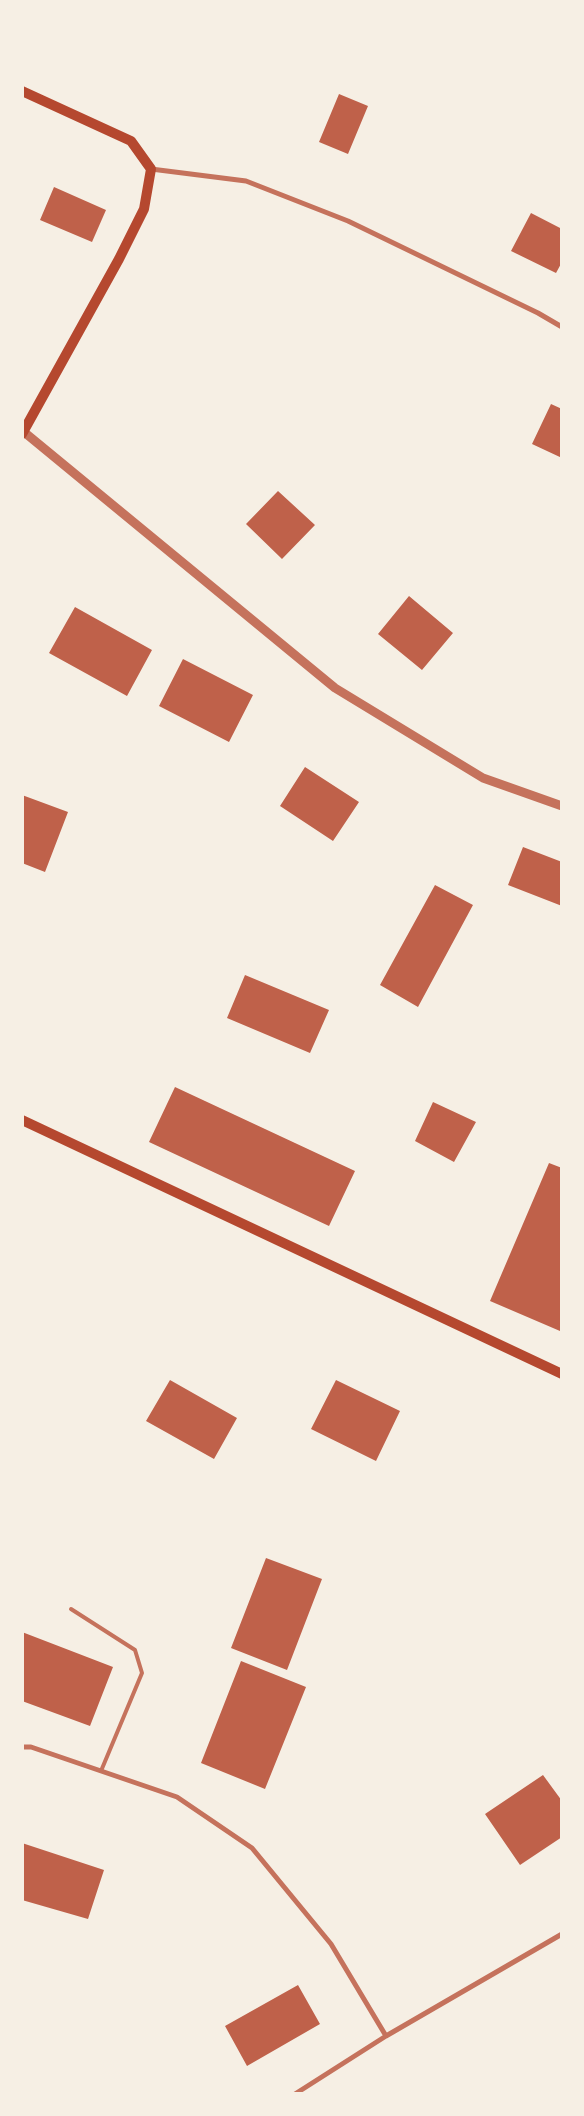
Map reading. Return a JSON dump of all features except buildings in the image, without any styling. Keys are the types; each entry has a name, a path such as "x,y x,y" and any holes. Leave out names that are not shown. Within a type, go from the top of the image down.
{"main road":[{"path":"22,91 130,141 151,169 144,209 119,259 23,433"},
{"path":"22,1120 562,1374"}],"street":[{"path":"151,169 246,180 348,221 538,313 562,327"},
{"path":"23,433 335,688 483,778 562,806"},
{"path":"22,1747 32,1747 177,1797 252,1848 331,1944 386,2036"},
{"path":"295,2094 386,2036 562,1934"}],"lane":[{"path":"71,1609 135,1650 142,1673 101,1771"}]}
